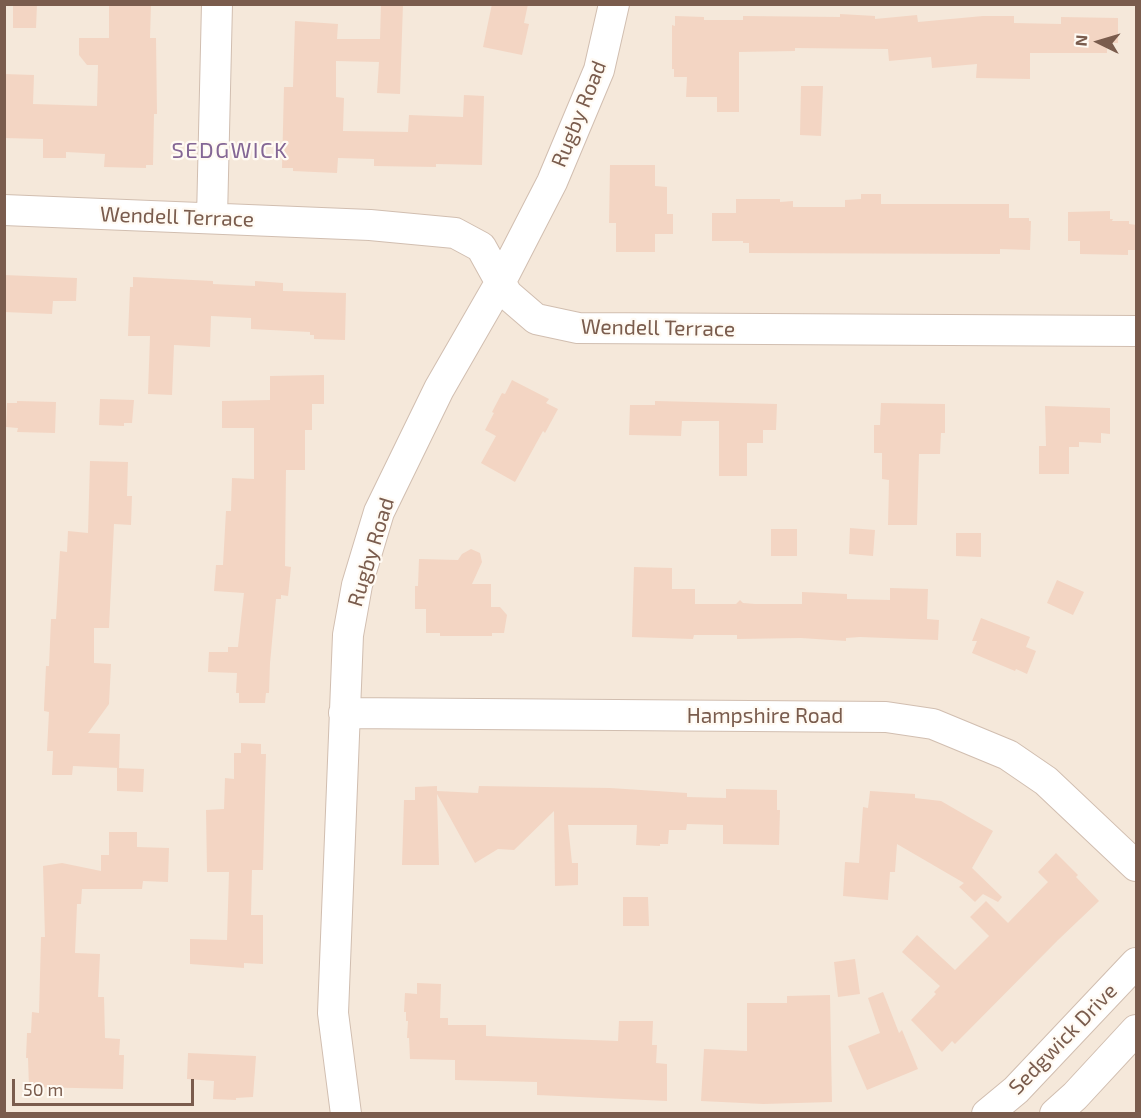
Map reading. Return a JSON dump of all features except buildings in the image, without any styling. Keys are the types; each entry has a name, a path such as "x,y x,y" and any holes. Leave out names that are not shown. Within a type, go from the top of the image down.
{"street":[{"path":"212,218 217,4"},
{"name":"Rugby Road","path":"346,1113 333,1013 348,635 357,585 379,512 439,389 500,283 552,182 599,70 614,4"},
{"name":"Wendell Terrace","path":"4,210 370,225 455,233 481,247 507,294 536,319 578,328 1137,331"},
{"name":"Hampshire Road","path":"344,713 886,717 933,724 1008,755 1046,781 1137,866"},
{"name":"Sedgwick Drive","path":"987,1113 1016,1090 1137,963"},
{"path":"1055,1113 1075,1096 1137,1030"}],"shaded area":[{"path":"5,5 1136,5 1136,1113 5,1113"}],"district":[{"name":"SEDGWICK","path":"230,151"}]}
